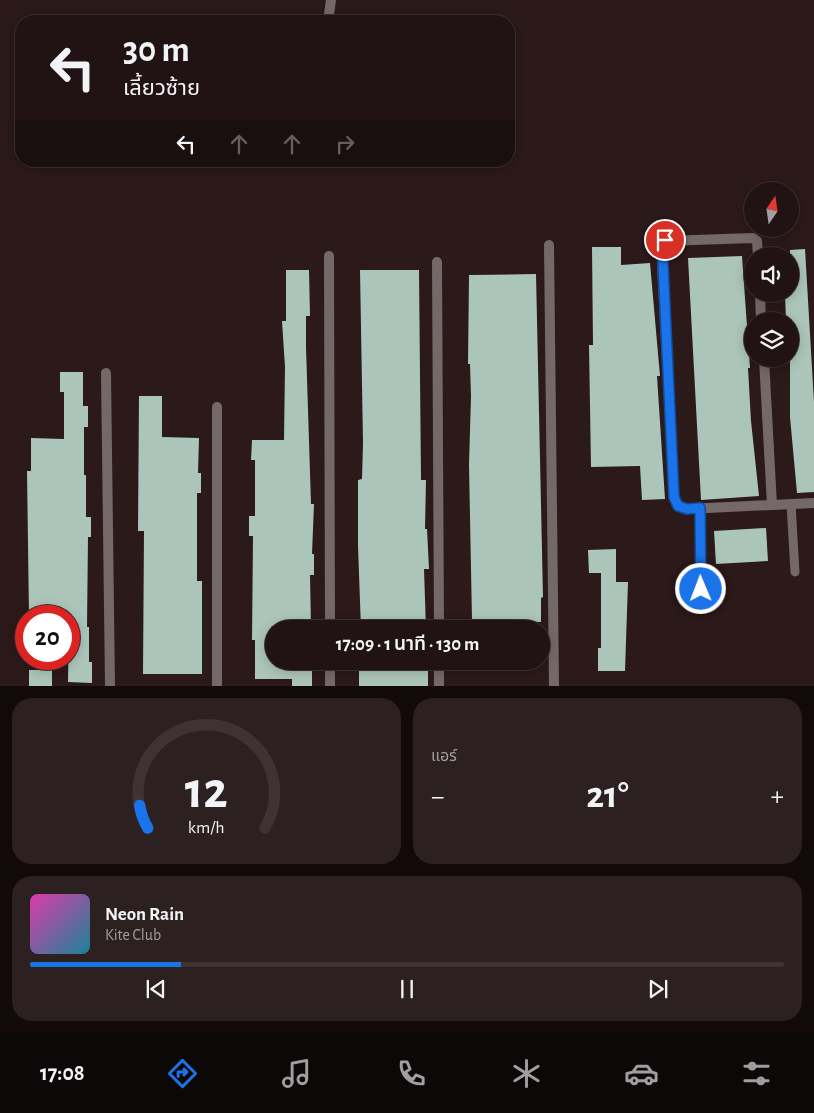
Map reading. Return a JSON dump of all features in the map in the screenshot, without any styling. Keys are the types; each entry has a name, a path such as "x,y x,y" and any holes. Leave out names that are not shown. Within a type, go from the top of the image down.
{"street":[{"path":"329,15 331,0"},
{"path":"757,247 757,242 753,238 665,240 662,244 674,497 678,506 687,509 814,503"},
{"path":"550,245 554,686"},
{"path":"329,256 330,620"},
{"path":"437,262 439,620"},
{"path":"764,367 772,505"},
{"path":"106,373 110,686"},
{"path":"217,407 217,686"},
{"path":"330,670 330,686"},
{"path":"439,670 439,686"}],"lane":[{"path":"791,504 795,572"},
{"path":"700,508 701,589"}],"building":[{"path":"592,247 621,247 621,265 650,263 660,376 657,376 665,499 642,500 640,466 591,467 589,345 593,345"},
{"path":"799,249 805,249 814,402 814,492 797,493 790,417 790,367 799,367 799,312 786,312 785,302 799,302"},
{"path":"742,256 746,312 744,312 744,367 750,367 748,368 751,421 759,496 701,500 688,258"},
{"path":"286,270 309,270 310,316 306,316 306,347 311,504 314,504 312,554 314,554 314,575 310,575 311,620 265,620 265,670 312,670 312,686 292,686 292,679 255,679 255,640 252,640 253,536 249,536 249,516 255,516 255,460 251,460 252,440 284,440 285,367 282,321 286,321"},
{"path":"360,270 419,270 421,480 426,480 425,529 427,529 429,569 424,569 426,620 361,620 358,480 362,479"},
{"path":"536,274 543,597 541,598 541,620 472,620 469,465 471,396 470,364 468,364 469,275"},
{"path":"60,372 83,372 83,406 88,406 88,427 84,427 84,475 86,475 86,517 91,517 91,537 88,537 87,627 89,627 89,662 92,662 92,683 68,682 68,670 80,670 80,605 29,605 27,471 31,471 31,438 64,439 64,392 60,392"},
{"path":"139,396 162,396 162,437 199,438 198,473 201,473 201,493 197,493 197,581 202,581 202,674 143,674 144,531 138,531"},
{"path":"766,528 768,561 716,564 714,531"},
{"path":"616,549 616,582 628,582 625,671 598,671 598,648 601,648 601,573 589,573 588,550"},
{"path":"29,670 52,670 52,686 29,686"},
{"path":"359,670 428,670 428,686 359,686"}],"route":[{"path":"665,240 662,241 662,244 674,497 678,506 687,509 700,508 701,589"}]}
